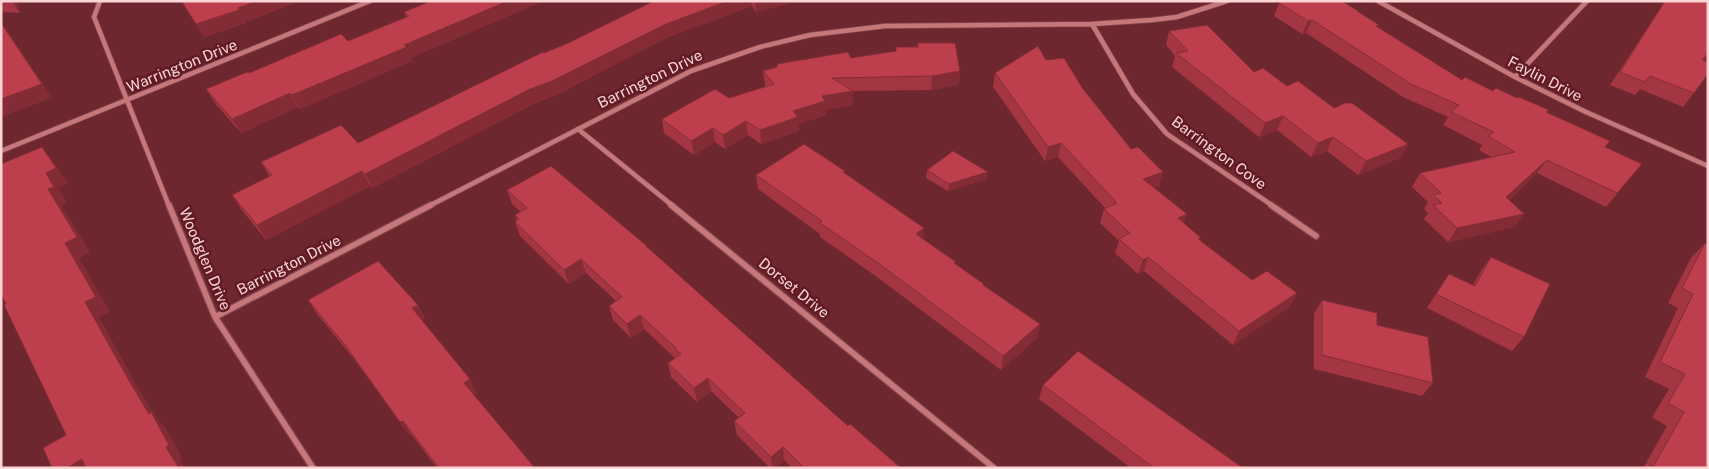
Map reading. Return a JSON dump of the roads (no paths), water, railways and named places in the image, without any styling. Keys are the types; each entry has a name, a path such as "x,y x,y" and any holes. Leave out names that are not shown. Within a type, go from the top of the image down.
{"street":[{"name":"Woodglen Drive","path":"100,1 94,17 126,101 215,317 313,468"},
{"name":"Warrington Drive","path":"1,151 370,1"},
{"name":"Barrington Drive","path":"215,317 691,70 760,47 810,35 885,26 1092,24 1177,17 1227,1"},
{"name":"Faylin Drive","path":"1378,1 1515,77 1586,112 1708,166"},
{"path":"1515,77 1587,1"},
{"name":"Barrington Cove","path":"1092,24 1133,94 1167,134 1316,236"},
{"name":"Dorset Drive","path":"578,129 994,468"}]}
